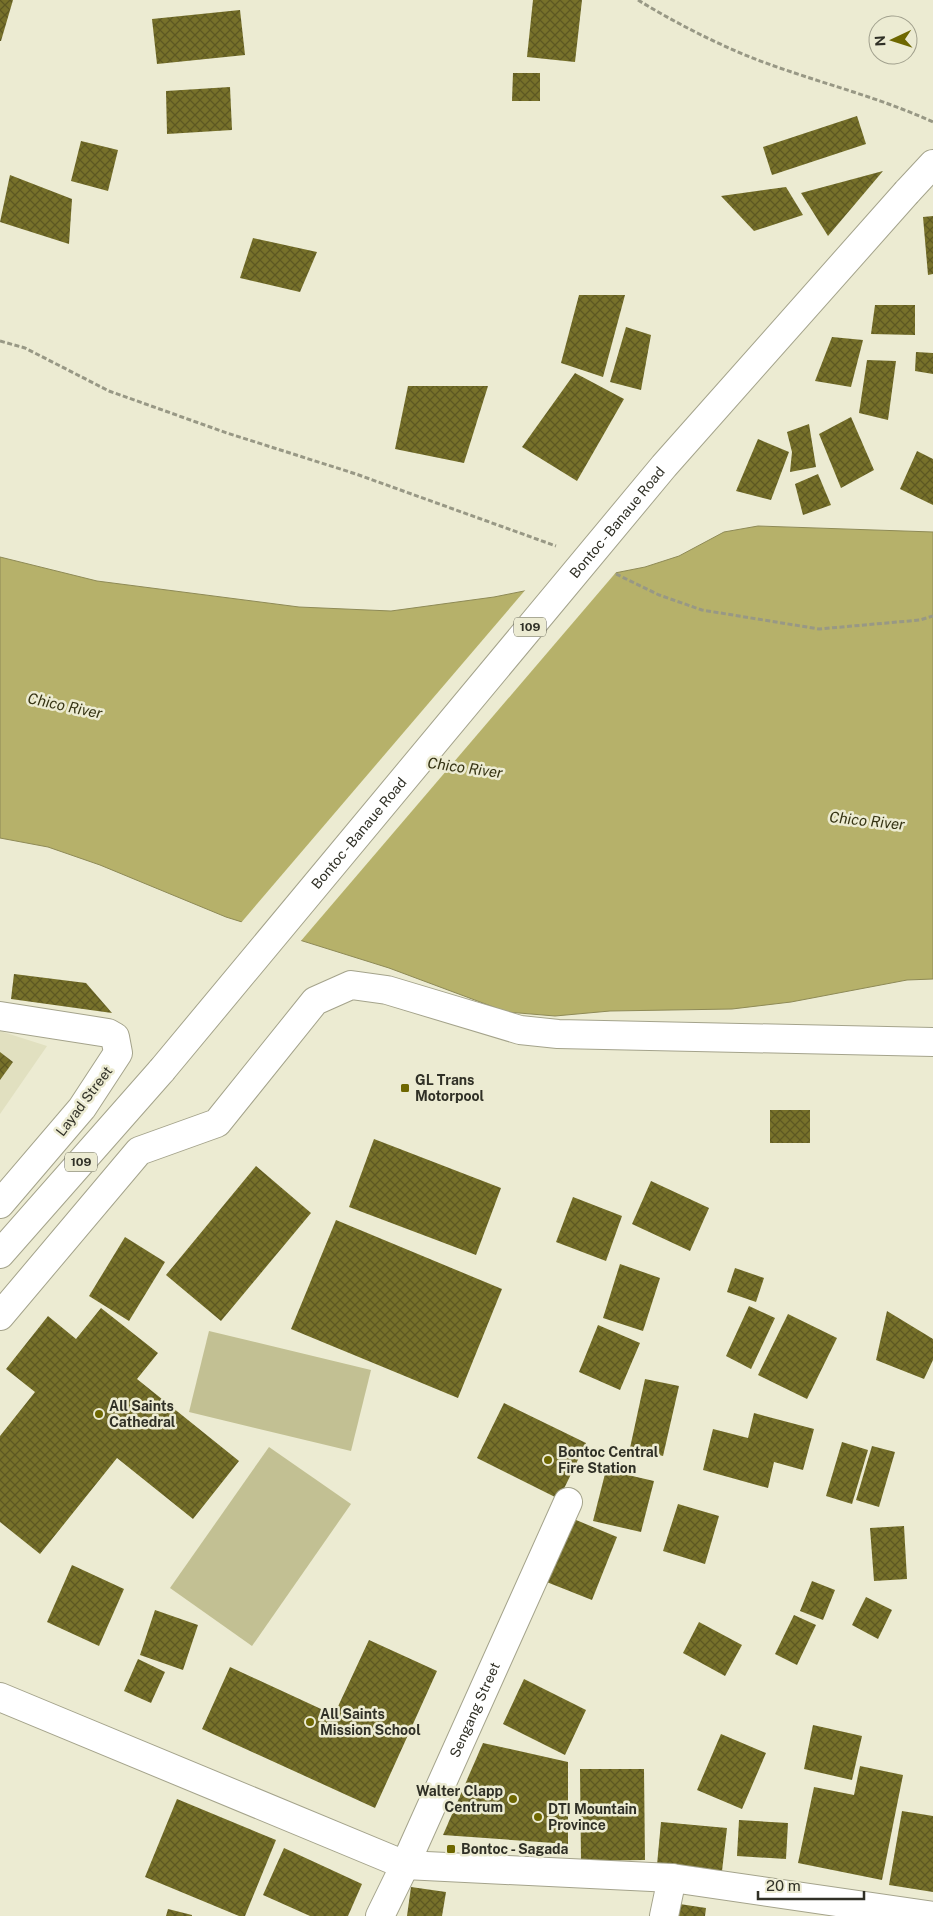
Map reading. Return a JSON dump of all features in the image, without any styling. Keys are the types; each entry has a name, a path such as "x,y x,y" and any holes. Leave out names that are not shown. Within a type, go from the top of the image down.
{"street":[{"name":"Bontoc - Banaue Road","path":"0,1254 162,1070 664,466 933,164"},
{"path":"0,1316 139,1151 216,1123 315,1001 351,985 387,990 520,1030 558,1034 933,1042"},
{"name":"Layad Street","path":"0,1016 108,1032 115,1037 118,1054 82,1108 0,1204"},
{"name":"Sengang Street","path":"380,1916 405,1865 568,1502"},
{"path":"0,1697 405,1865 672,1878 933,1916"},
{"path":"664,1916 672,1878"}],"path":[{"path":"638,0 674,22 751,57 865,94 933,122"},
{"path":"0,341 25,348 108,391 227,433 356,474 561,548"},
{"path":"614,574 659,595 702,610 818,629 920,620 933,616"}],"shaded area":[{"path":"0,1031 47,1046 0,1114"},
{"path":"209,1331 371,1370 351,1451 189,1412"},
{"path":"269,1447 351,1504 252,1646 170,1588"}],"water":[{"name":"Chico River","path":"758,526 933,532 933,979 907,980 791,1002 732,1009 610,1011 555,1016 507,1012 389,968 226,917 100,865 48,847 0,838 0,557 97,581 299,607 391,611 494,597 645,567 679,556 724,532"}],"pier":[{"path":"618,570 300,942 240,924 527,588"}],"building":[{"path":"0,0 13,0 1,41 0,41"},
{"path":"533,0 582,0 575,62 527,57"},
{"path":"240,10 245,55 157,64 152,19"},
{"path":"513,73 540,73 540,101 512,101"},
{"path":"230,87 232,130 167,134 166,91"},
{"path":"857,116 866,144 772,175 763,147"},
{"path":"81,141 118,150 108,191 71,181"},
{"path":"883,171 828,236 801,193"},
{"path":"10,175 72,199 69,244 0,222"},
{"path":"786,187 803,215 754,231 721,196"},
{"path":"933,216 933,274 928,275 923,217"},
{"path":"253,238 317,252 300,292 240,278"},
{"path":"579,295 625,295 603,377 561,363"},
{"path":"875,305 915,305 915,335 871,334"},
{"path":"626,327 651,335 641,390 610,382"},
{"path":"832,337 863,340 851,387 815,381"},
{"path":"916,352 933,353 933,374 915,371"},
{"path":"867,360 896,361 888,420 859,413"},
{"path":"575,373 624,399 577,481 522,447"},
{"path":"408,386 488,386 464,463 395,449"},
{"path":"851,417 874,470 841,488 819,434"},
{"path":"809,424 816,467 790,472 792,452 787,432"},
{"path":"758,439 789,452 771,500 736,491"},
{"path":"917,451 933,459 933,505 900,489"},
{"path":"818,474 831,505 803,515 795,484"},
{"path":"14,974 86,983 112,1013 11,999"},
{"path":"0,1052 13,1062 0,1080"},
{"path":"770,1110 810,1110 810,1143 770,1143"},
{"path":"374,1139 501,1188 476,1255 349,1207"},
{"path":"256,1166 311,1213 221,1321 166,1275"},
{"path":"651,1181 709,1208 690,1251 632,1224"},
{"path":"573,1197 622,1216 606,1261 556,1242"},
{"path":"336,1220 502,1289 458,1398 291,1329"},
{"path":"125,1237 165,1262 129,1321 89,1296"},
{"path":"620,1264 660,1278 643,1331 603,1318"},
{"path":"735,1268 764,1278 756,1302 727,1292"},
{"path":"749,1306 775,1318 751,1369 726,1356"},
{"name":"All Saints Cathedral","path":"101,1308 158,1353 137,1379 239,1461 193,1519 117,1458 40,1554 0,1522 0,1436 35,1392 6,1369 48,1316 76,1339"},
{"path":"887,1311 933,1339 933,1360 924,1379 876,1360"},
{"path":"788,1314 837,1338 807,1399 758,1375"},
{"path":"598,1325 640,1343 620,1390 579,1372"},
{"path":"645,1379 679,1386 663,1456 630,1448"},
{"path":"504,1403 586,1443 559,1499 477,1458"},
{"path":"754,1413 814,1429 803,1470 774,1462 768,1488 703,1470 713,1429 748,1438"},
{"path":"842,1442 868,1450 852,1504 826,1496"},
{"path":"872,1446 895,1452 879,1507 856,1500"},
{"path":"606,1470 654,1481 641,1532 593,1521"},
{"path":"678,1504 719,1516 705,1564 663,1551"},
{"path":"564,1515 617,1537 592,1600 539,1579"},
{"path":"904,1526 907,1579 874,1581 870,1528"},
{"path":"72,1565 124,1589 99,1646 47,1622"},
{"path":"812,1581 835,1590 823,1620 800,1611"},
{"path":"866,1597 892,1610 878,1639 852,1625"},
{"path":"155,1610 198,1625 183,1670 140,1655"},
{"path":"794,1615 816,1625 797,1665 775,1654"},
{"path":"699,1622 742,1645 725,1676 683,1653"},
{"name":"All Saints Mission School","path":"369,1640 437,1671 375,1808 202,1729 230,1667 334,1715"},
{"path":"138,1659 165,1672 151,1703 124,1691"},
{"path":"524,1679 586,1710 565,1755 503,1724"},
{"path":"813,1725 862,1736 852,1780 804,1769"},
{"path":"721,1734 766,1753 742,1809 697,1790"},
{"name":"Walter Clapp Centrum","path":"483,1743 568,1762 568,1844 443,1835"},
{"path":"860,1766 903,1775 882,1880 798,1863 814,1787 854,1795"},
{"path":"580,1769 644,1769 645,1860 581,1861"},
{"path":"177,1799 276,1840 245,1916 239,1916 145,1877"},
{"path":"902,1811 933,1816 933,1892 889,1885"},
{"path":"739,1820 788,1823 786,1859 737,1856"},
{"path":"661,1822 727,1828 722,1871 657,1865"},
{"path":"284,1848 362,1884 348,1916 310,1916 263,1895"},
{"path":"411,1887 446,1892 442,1916 407,1916"},
{"path":"673,1903 706,1908 705,1916 671,1916"},
{"path":"168,1909 192,1915 192,1916 166,1916"}],"place":[{"name":"GL Trans Motorpool","path":"405,1088"},
{"name":"All Saints Cathedral","path":"99,1414"},
{"name":"Bontoc Central Fire Station","path":"548,1460"},
{"name":"All Saints Mission School","path":"310,1722"},
{"name":"Walter Clapp Centrum","path":"513,1799"},
{"name":"DTI Mountain Province","path":"538,1817"},
{"name":"Bontoc - Sagada","path":"451,1849"}]}
